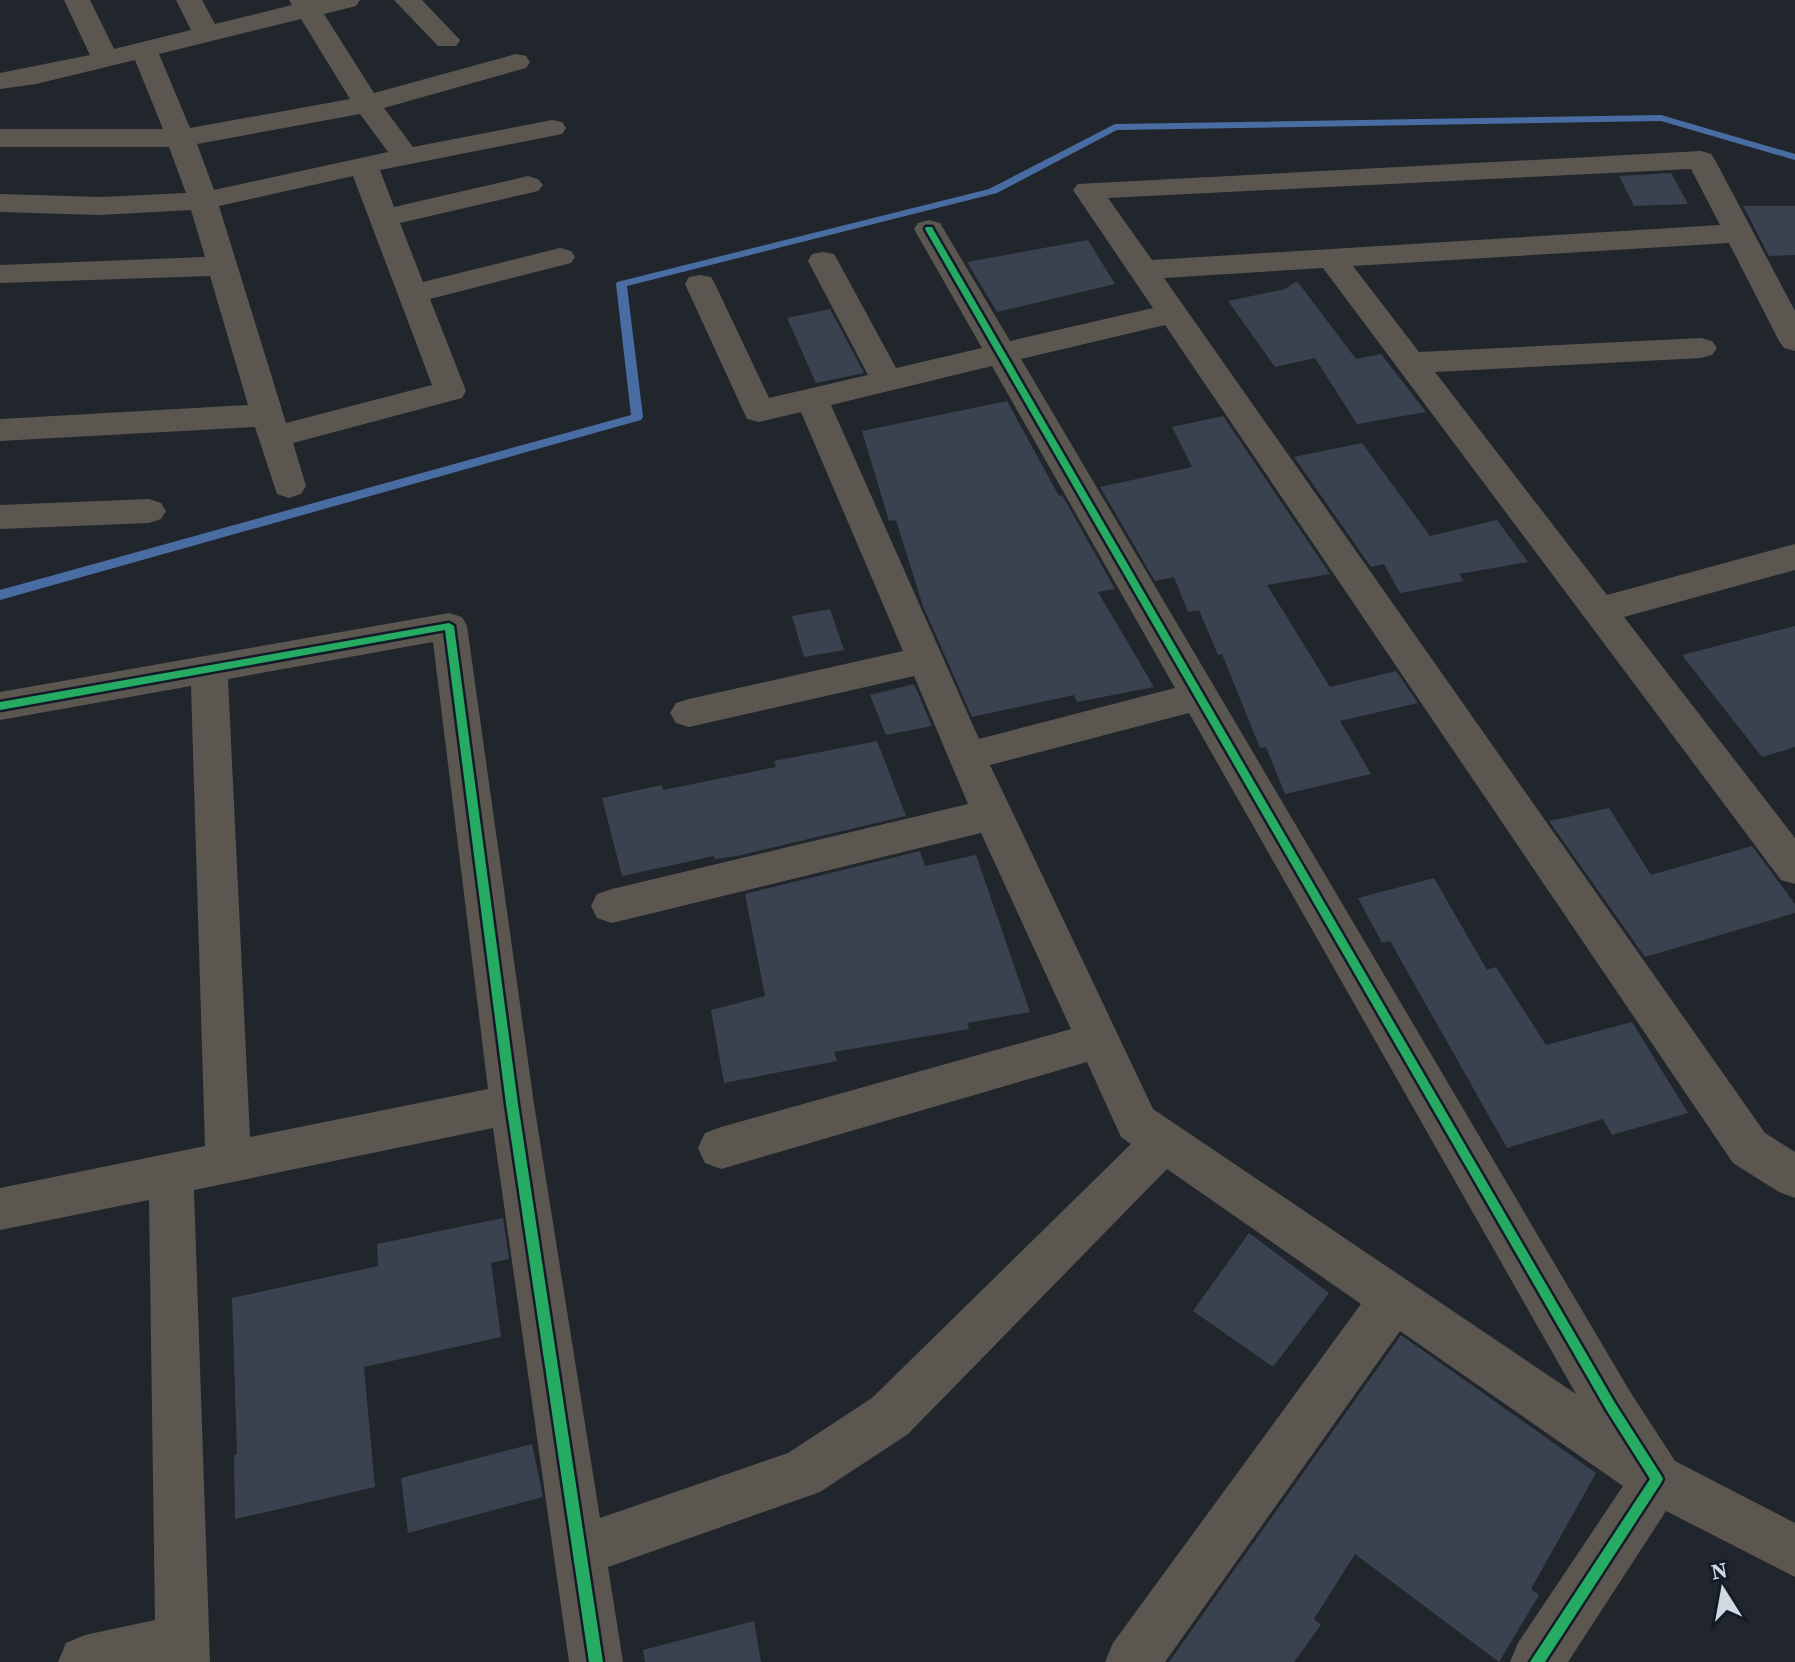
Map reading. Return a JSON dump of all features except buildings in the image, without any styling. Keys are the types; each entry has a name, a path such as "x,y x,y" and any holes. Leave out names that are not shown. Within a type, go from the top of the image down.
{"street":[{"path":"77,0 106,59"},
{"path":"189,0 207,35"},
{"path":"0,81 36,76 207,35 306,5 347,0"},
{"path":"407,0 447,40"},
{"path":"306,5 367,104 406,157"},
{"path":"144,50 181,138 203,201 289,486"},
{"path":"0,138 181,138 367,104 516,62"},
{"path":"0,203 100,206 203,201 363,165 552,128"},
{"path":"1795,341 1701,160 1088,190 1749,1148 1795,1177"},
{"path":"0,430 270,426 450,391 363,165"},
{"path":"383,218 528,185"},
{"path":"929,229 1611,1407 1657,1479"},
{"path":"1143,270 1739,233"},
{"path":"412,294 560,257"},
{"path":"1330,257 1795,868"},
{"path":"823,261 887,381"},
{"path":"0,274 223,266"},
{"path":"700,284 759,411 1173,313"},
{"path":"1411,363 1701,348"},
{"path":"812,398 992,814 1137,1123 1657,1479 1795,1551"},
{"path":"0,517 149,511"},
{"path":"1598,611 1795,557"},
{"path":"0,706 449,626 512,1104 596,1662"},
{"path":"689,713 924,660"},
{"path":"209,668 228,1162"},
{"path":"969,756 1198,696"},
{"path":"612,906 992,814"},
{"path":"721,1148 1099,1040"},
{"path":"0,1209 512,1104"},
{"path":"579,1551 802,1474 890,1416 1164,1142"},
{"path":"85,1662 183,1651 171,1174"},
{"path":"1132,1662 1394,1299"},
{"path":"1537,1662 1657,1479"}],"waterway":[{"path":"0,595 637,417 621,284 993,191 1115,127 1661,118 1795,157"}],"cycle path":[{"path":"929,229 1611,1407 1657,1479 1537,1662"},
{"path":"0,706 449,626 512,1104 596,1662"}]}
